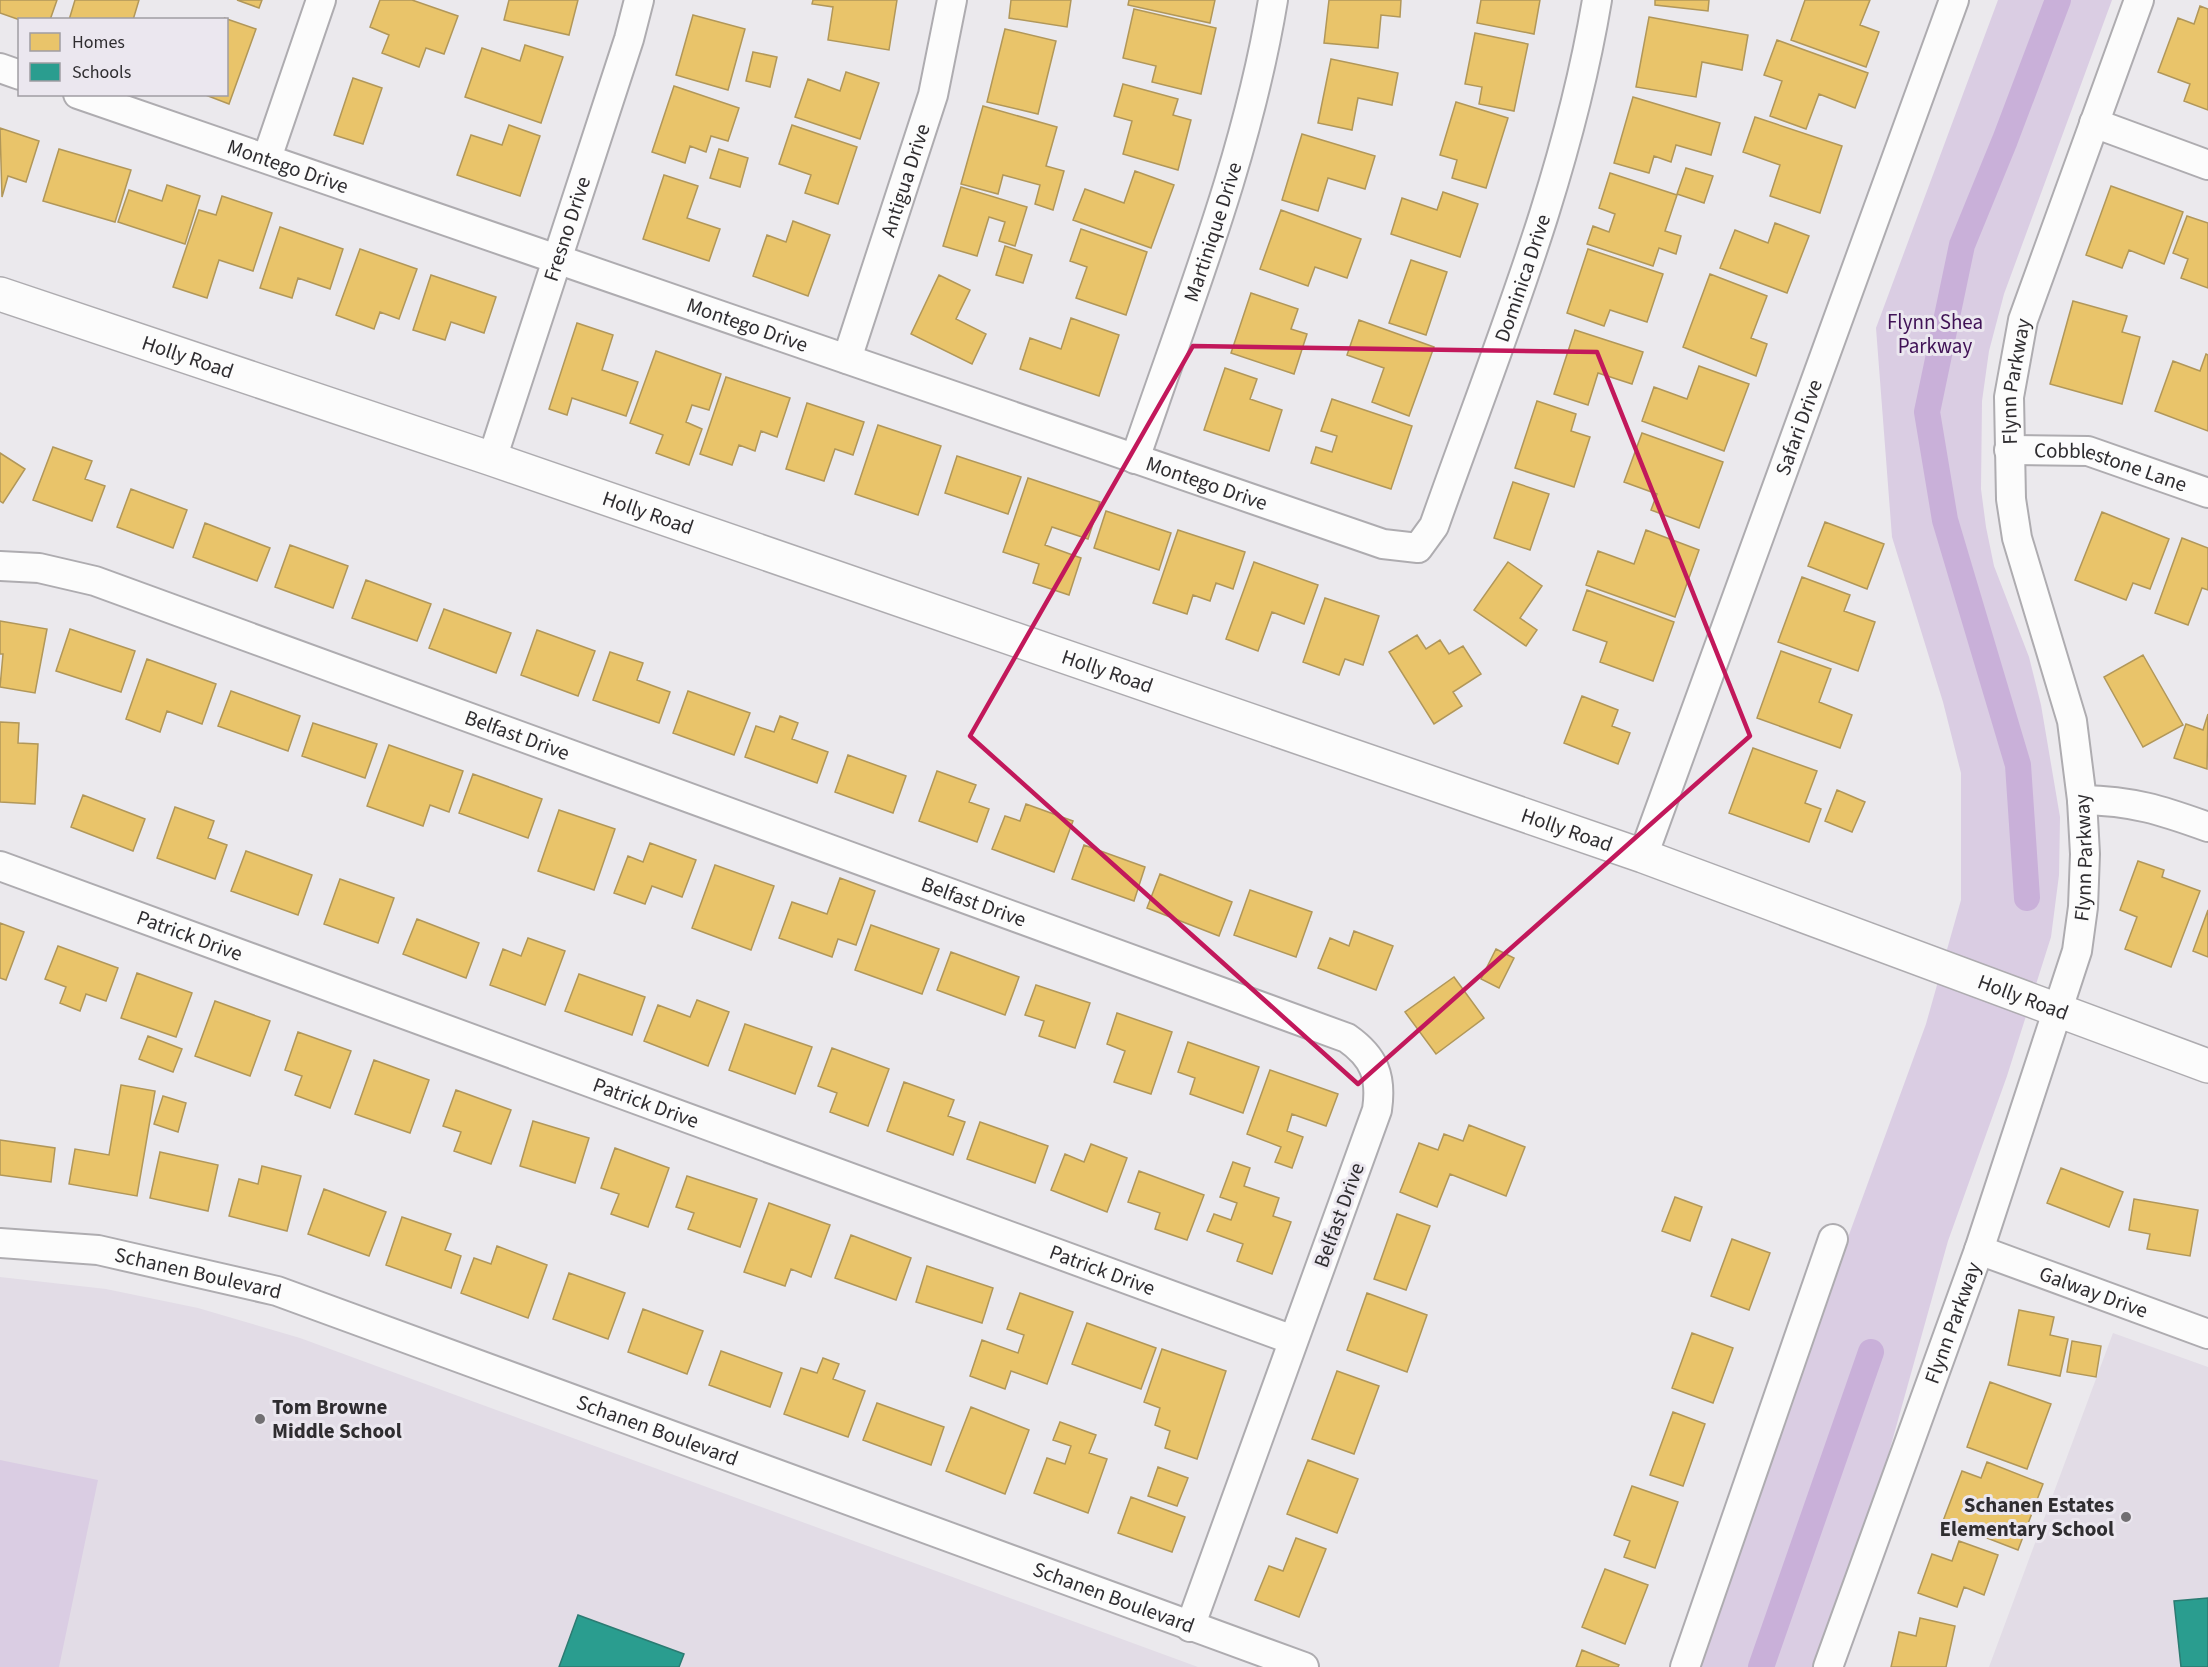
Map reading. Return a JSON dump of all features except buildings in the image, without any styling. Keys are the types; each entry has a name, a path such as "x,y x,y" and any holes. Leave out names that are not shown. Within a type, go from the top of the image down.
{"main road":[{"name":"Holly Road","path":"0,294 492,459 1644,856 2208,1066"}],"street":[{"path":"267,158 321,0"},
{"name":"Fresno Drive","path":"492,459 639,0"},
{"name":"Antigua Drive","path":"847,359 933,95 952,0"},
{"name":"Martinique Drive","path":"1135,459 1246,130 1273,0"},
{"name":"Dominica Drive","path":"1418,548 1434,526 1535,239 1566,139 1588,50 1597,0"},
{"name":"Safari Drive","path":"1644,856 1954,0"},
{"name":"Flynn Parkway","path":"1828,1667 1979,1250 2059,1012 2077,951 2083,907 2085,854 2082,800 2070,710 2017,538 2009,450 2009,397 2023,320 2139,0"},
{"path":"0,68 18,74"},
{"name":"Montego Drive","path":"84,96 1383,544 1418,548"},
{"path":"2094,123 2208,165"},
{"name":"Cobblestone Lane","path":"2009,450 2088,451 2208,493"},
{"name":"Belfast Drive","path":"0,566 39,568 95,581 1347,1038 1364,1050 1376,1070 1380,1091 1377,1110 1190,1627"},
{"path":"2082,800 2112,801 2154,808 2208,827"},
{"name":"Patrick Drive","path":"0,866 1293,1340"},
{"path":"1685,1667 1833,1239"},
{"name":"Schanen Boulevard","path":"0,1243 98,1250 277,1291 1304,1667"},
{"name":"Galway Drive","path":"1979,1250 2208,1334"}],"highlighted area":[{"path":"1193,346 1597,352 1750,736 1358,1084 970,736"}],"shaded area":[{"name":"Tom Browne Middle School","path":"0,1277 106,1289 198,1308 300,1338 1198,1667 0,1667"},
{"name":"Schanen Estates Elementary School","path":"2113,1333 2208,1367 2208,1667 1989,1667"}],"green space":[{"name":"Flynn Shea Parkway","path":"1998,0 2112,0 2004,294 1989,351 1982,401 1981,489 1986,527 1994,566 2029,657 2041,705 2060,817 2059,875 2051,937 2007,1076 1948,1241 1886,1463 1812,1667 1691,1667 1926,1024 1961,900 1961,773 1943,702 1892,537 1876,328"},
{"path":"0,1460 98,1480 59,1667 0,1667"}],"waterway":[{"path":"2027,898 2018,765 1945,520 1927,412 1962,245 2058,0"},
{"path":"1761,1667 1871,1352"}],"place":[{"name":"Tom Browne Middle School","path":"260,1419"},
{"name":"Schanen Estates Elementary School","path":"2126,1517"}]}
